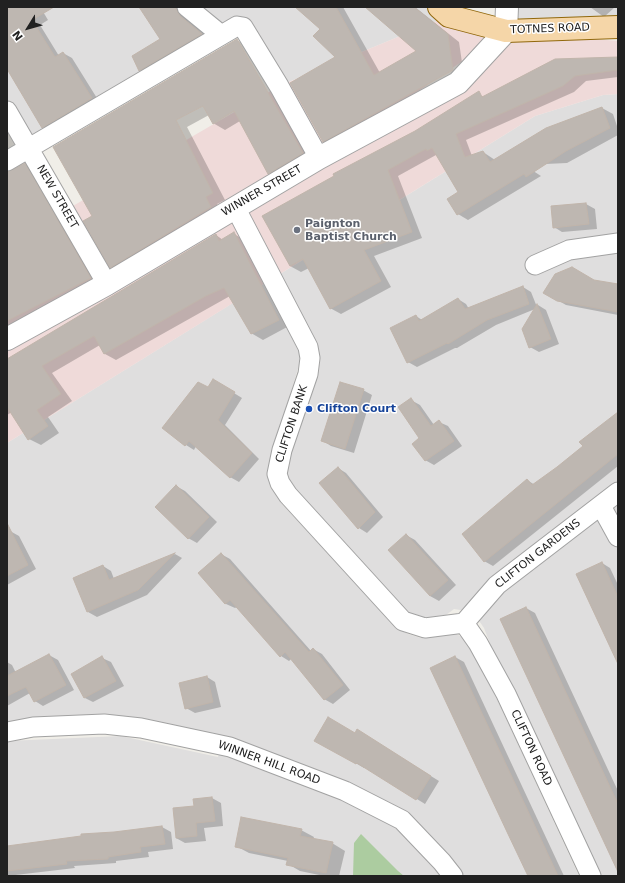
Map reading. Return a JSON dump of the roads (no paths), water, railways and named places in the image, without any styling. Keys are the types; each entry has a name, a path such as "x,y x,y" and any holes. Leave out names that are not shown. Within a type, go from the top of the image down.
{"main road":[{"name":"TOTNES ROAD","path":"439,7 449,16 506,31 618,27"}],"street":[{"path":"187,7 220,34"},
{"path":"506,31 507,7"},
{"path":"7,161 220,34 237,26 243,28 279,86 319,158"},
{"name":"WINNER STREET","path":"7,339 106,284 319,158 458,83 506,31"},
{"name":"NEW STREET","path":"7,111 106,284"},
{"name":"CLIFTON BANK","path":"235,207 308,347 310,358 308,374 282,450 277,474 280,483 288,496 403,621 425,628 464,623"},
{"path":"534,265 569,250 618,243"},
{"name":"CLIFTON GARDENS","path":"464,623 497,584 618,492"},
{"path":"601,506 618,536"},
{"name":"CLIFTON ROAD","path":"464,623 478,643 506,694 591,876"},
{"name":"WINNER HILL ROAD","path":"7,732 33,728 104,724 141,728 230,747 345,791 402,820 442,862 453,876"}],"place":[{"name":"Paignton Baptist Church","path":"297,230"},
{"name":"Clifton Court","path":"309,409"}]}
